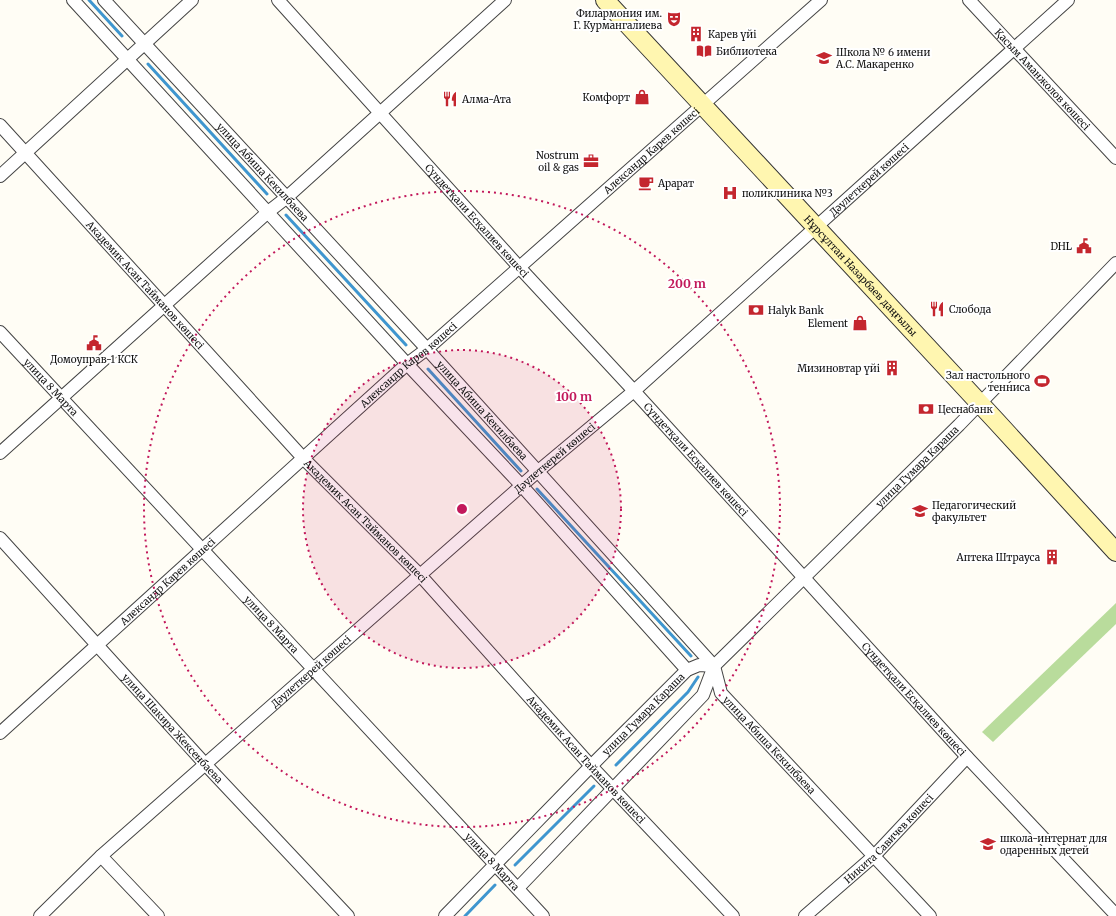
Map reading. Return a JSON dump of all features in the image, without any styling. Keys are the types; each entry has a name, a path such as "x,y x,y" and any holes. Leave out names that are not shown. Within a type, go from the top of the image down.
{"main road":[{"name":"Нұрсұлтан Назарбаев даңғылы","path":"605,0 1116,552"}],"street":[{"name":"улица Абиша Кекилбаева","path":"73,0 407,364 522,486 687,670"},
{"name":"улица Абиша Кекилбаева","path":"104,0 427,349 714,666 721,693 930,916"},
{"path":"0,176 192,0"},
{"name":"Сүндетқали Есқалиев көшесі","path":"278,0 967,757 1116,915"},
{"path":"0,453 164,304 268,212 286,198 505,0"},
{"name":"Александр Карев көшесі","path":"0,733 407,364 427,349 821,0"},
{"name":"Қасым Аманжолов көшесі","path":"969,0 1116,158"},
{"name":"Дәулеткерей көшесі","path":"40,916 101,856 538,472 634,391 1068,0"},
{"name":"Академик Асан Тайманов көшесі","path":"0,125 304,459 420,576 613,790 733,916"},
{"name":"улица Гумара Караша","path":"518,888 703,695 714,666 980,404 1116,264"},
{"name":"улица 8 Марта","path":"0,332 543,916"},
{"name":"улица Шакира Жексенбаева","path":"0,538 205,764 348,916"},
{"name":"улица Гумара Караша","path":"445,916 687,670 699,665 714,666"},
{"name":"Никита Савичев көшесі","path":"805,916 874,856 967,757"},
{"path":"101,856 158,916"}],"green space":[{"path":"1116,603 1116,624 993,742 982,732"}],"waterway":[{"path":"89,0 122,36"},
{"path":"148,64 267,194"},
{"path":"286,215 406,345"},
{"path":"428,369 521,471"},
{"path":"537,489 691,656"},
{"path":"616,765 688,692 698,677"},
{"path":"515,865 594,786"},
{"path":"465,916 495,885"}],"place":[{"name":"Филармония им. Г. Курмангалиева","path":"674,19"},
{"name":"Карев үйі","path":"696,34"},
{"name":"Библиотека","path":"704,51"},
{"name":"Школа № 6 имени А.С. Макаренко","path":"824,58"},
{"name":"Комфорт","path":"642,97"},
{"name":"Алма-Ата","path":"450,99"},
{"name":"Nostrum oil & gas","path":"591,161"},
{"name":"Арарат","path":"646,183"},
{"name":"поликлиника №3","path":"730,193"},
{"name":"DHL","path":"1084,246"},
{"name":"Слобода","path":"937,309"},
{"name":"Halyk Bank","path":"756,310"},
{"name":"Element","path":"860,323"},
{"name":"Домоуправ-1 КСК","path":"94,343"},
{"name":"Мизиновтар үйі","path":"892,368"},
{"name":"Зал настольного тенниса","path":"1042,381"},
{"name":"Цеснабанк","path":"926,409"},
{"name":"Педагогический факультет","path":"920,511"},
{"name":"Аптека Штрауса","path":"1052,557"},
{"name":"школа-интернат для одаренных детей","path":"988,844"}]}
